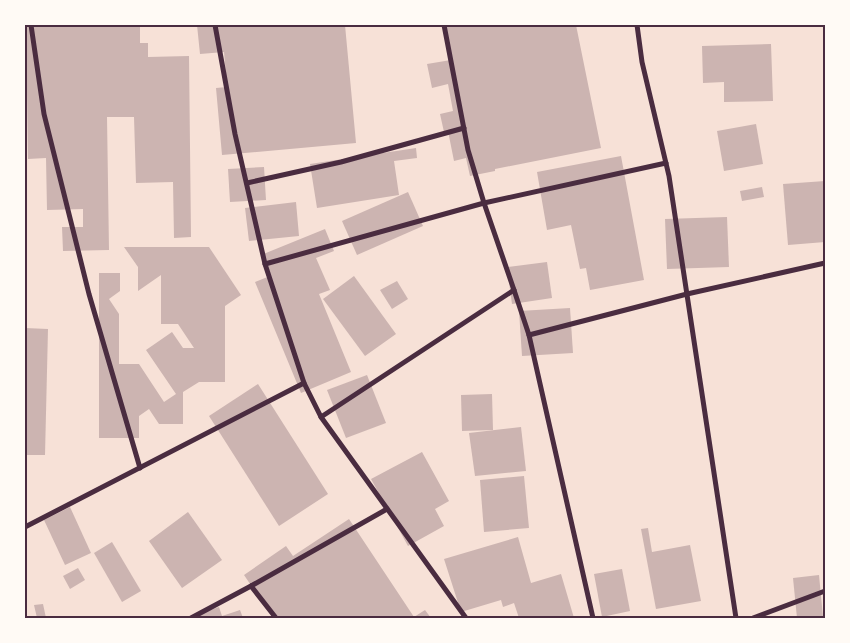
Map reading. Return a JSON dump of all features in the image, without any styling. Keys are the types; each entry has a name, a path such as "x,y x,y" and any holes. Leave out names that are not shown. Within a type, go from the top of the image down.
{"street":[{"path":"31,25 44,114 89,294 140,468"},
{"path":"215,25 235,134 265,264 304,383 322,417 466,618"},
{"path":"444,25 468,150 529,335 593,618"},
{"path":"636,25 642,62 669,176 736,618"},
{"path":"247,183 341,162 464,128"},
{"path":"265,264 484,203 666,163"},
{"path":"529,335 687,294 825,262"},
{"path":"322,417 514,290"},
{"path":"25,527 304,383"},
{"path":"191,618 388,509"},
{"path":"251,586 276,618"},
{"path":"753,618 760,617 825,591"}],"building":[{"path":"26,25 140,25 140,43 148,43 148,57 189,56 191,237 174,238 173,182 136,183 134,117 107,117 109,250 63,251 62,227 83,227 83,209 47,210 46,158 28,159"},
{"path":"197,25 345,25 356,143 222,155 216,88 227,87 224,52 200,54"},
{"path":"444,25 576,25 601,148 495,169 495,171 470,176 466,158 454,161 448,131 444,132 440,114 453,111 448,84 432,88 427,64 451,60"},
{"path":"771,44 773,101 724,102 724,82 703,83 702,46"},
{"path":"756,124 763,164 724,171 717,131"},
{"path":"416,148 417,158 394,161 399,195 317,208 310,164"},
{"path":"621,156 644,280 590,290 586,268 580,269 571,225 547,230 537,172"},
{"path":"264,167 266,200 230,202 228,169"},
{"path":"825,181 825,242 788,245 783,184"},
{"path":"762,187 764,197 742,201 740,191"},
{"path":"408,192 423,226 357,255 342,221"},
{"path":"296,202 299,236 249,241 245,208"},
{"path":"727,217 729,267 667,269 665,219"},
{"path":"325,229 334,251 316,258 330,290 319,294 351,372 301,393 255,282 270,276 261,255"},
{"path":"124,247 209,247 241,295 225,306 225,382 199,382 183,392 183,424 159,424 149,409 139,416 139,438 99,438 99,273 120,273 120,291 109,299 119,314 119,364 139,364 164,402 176,394 146,350 172,332 183,348 194,348 178,324 161,324 161,275 138,291 138,267"},
{"path":"547,262 552,298 512,304 507,267"},
{"path":"354,276 396,334 365,356 323,299"},
{"path":"397,281 408,299 392,309 380,290"},
{"path":"570,308 573,353 522,356 519,311"},
{"path":"25,328 48,329 45,455 25,455"},
{"path":"367,375 386,423 346,438 327,390"},
{"path":"258,384 328,494 279,526 209,416"},
{"path":"492,394 493,430 462,431 461,395"},
{"path":"521,427 526,471 475,476 469,433"},
{"path":"422,452 449,501 435,509 444,526 408,546 371,479"},
{"path":"524,476 529,528 484,532 480,480"},
{"path":"70,507 91,553 65,565 44,520"},
{"path":"188,512 222,560 182,588 149,541"},
{"path":"349,519 414,617 425,610 431,618 273,618 244,575 286,546 293,556"},
{"path":"648,528 652,552 690,545 701,601 656,609 641,529"},
{"path":"518,537 531,583 561,574 574,618 519,618 514,603 503,607 501,600 461,612 444,559"},
{"path":"112,542 141,591 122,602 94,553"},
{"path":"78,568 85,580 70,589 63,576"},
{"path":"622,569 630,611 602,617 594,574"},
{"path":"819,575 823,617 797,618 793,578"},
{"path":"43,604 46,618 37,618 34,605"},
{"path":"219,607 222,616 240,610 243,618 187,618"}]}
